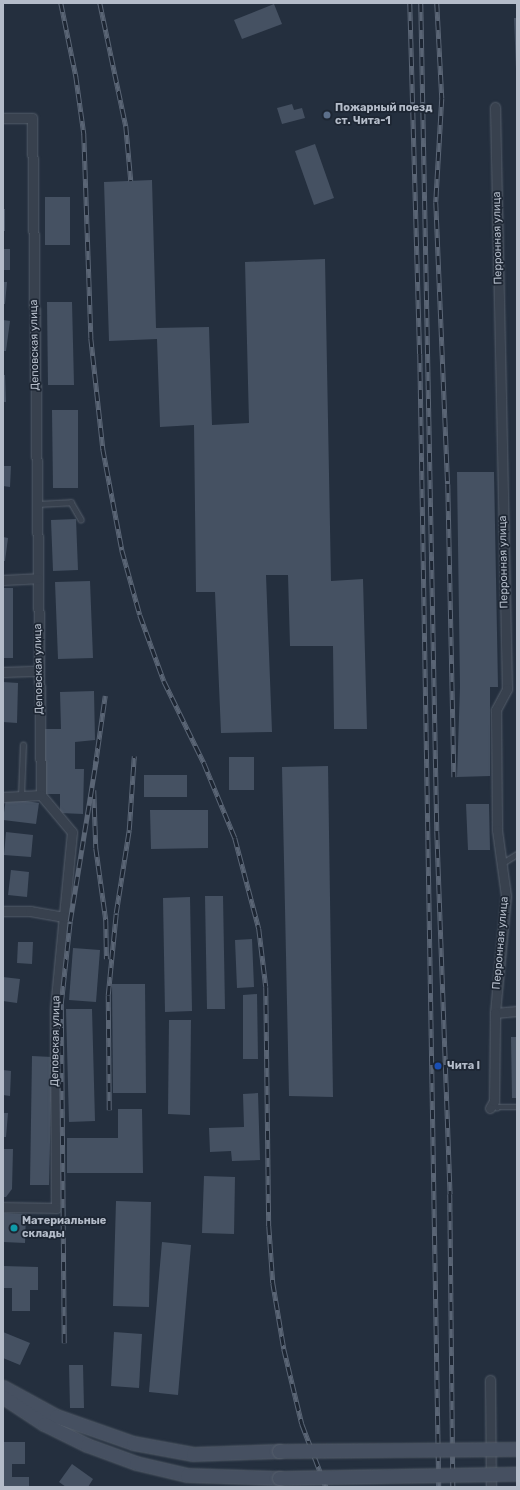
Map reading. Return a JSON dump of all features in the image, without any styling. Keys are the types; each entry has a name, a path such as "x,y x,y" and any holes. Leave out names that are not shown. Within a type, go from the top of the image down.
{"main road":[{"path":"3,1387 56,1416 133,1443 193,1454 279,1451 517,1449"},
{"path":"3,1397 44,1424 87,1446 136,1463 187,1475 279,1478 517,1474"}],"street":[{"name":"Перронная улица","path":"492,1105 495,1013 506,896 497,830 496,710 507,689 495,107"},
{"name":"Деповская улица","path":"3,118 32,118 40,795 72,832 55,1009 56,1208 3,1207"},
{"path":"3,580 38,578"},
{"path":"3,672 39,671"},
{"path":"3,796 40,795"},
{"path":"3,912 30,911 65,917"},
{"path":"495,1013 517,1011"},
{"path":"490,1380 491,1487"}],"lane":[{"path":"37,504 71,502 81,519"},
{"path":"21,796 22,745"},
{"path":"501,864 517,854"},
{"path":"492,1105 497,1107 517,1107"}],"building":[{"path":"274,4 282,24 242,39 234,20"},
{"path":"514,18 517,18 517,69 516,69"},
{"path":"292,104 294,110 302,108 305,118 282,124 277,108"},
{"path":"315,144 334,198 314,205 295,151"},
{"path":"152,180 156,328 209,327 212,425 249,423 245,262 325,259 331,581 363,579 367,729 334,729 333,646 290,646 288,575 266,575 272,732 221,733 215,592 196,592 194,425 160,427 157,339 109,341 104,182"},
{"path":"45,197 70,197 70,245 45,245"},
{"path":"3,209 5,209 5,231 3,231"},
{"path":"3,249 10,249 10,270 3,270"},
{"path":"3,282 7,282 5,304 3,304"},
{"path":"47,302 72,302 74,385 48,385"},
{"path":"3,320 10,321 6,351 3,351"},
{"path":"3,375 5,375 6,402 3,402"},
{"path":"52,410 78,410 78,488 53,488"},
{"path":"3,466 11,466 10,487 3,486"},
{"path":"457,472 494,472 498,687 490,687 490,776 457,777 460,687"},
{"path":"76,519 78,570 53,571 51,520"},
{"path":"3,537 8,538 5,561 3,561"},
{"path":"90,581 93,658 58,659 55,582"},
{"path":"3,588 13,588 13,658 3,658"},
{"path":"3,682 18,683 17,723 3,722"},
{"path":"94,691 95,740 75,742 75,769 84,769 83,814 60,813 60,794 45,794 45,729 61,729 60,692"},
{"path":"229,757 254,757 254,790 229,790"},
{"path":"328,766 333,1097 289,1096 282,767"},
{"path":"144,775 187,775 187,797 144,797"},
{"path":"6,798 39,803 36,824 3,820"},
{"path":"466,804 489,804 490,850 468,850"},
{"path":"150,810 208,810 208,848 151,849"},
{"path":"6,832 33,835 31,857 4,855"},
{"path":"11,870 29,872 27,897 8,895"},
{"path":"205,896 223,896 225,1009 207,1009"},
{"path":"190,897 192,1011 165,1012 163,898"},
{"path":"252,939 254,987 237,988 235,940"},
{"path":"18,942 33,942 32,964 17,963"},
{"path":"73,948 100,950 96,1002 69,1000"},
{"path":"3,977 20,979 17,1003 3,1001"},
{"path":"112,984 145,984 146,1093 113,1093"},
{"path":"257,994 258,1059 243,1059 243,995"},
{"path":"66,1009 92,1009 95,1121 69,1122"},
{"path":"169,1020 191,1020 190,1115 168,1114"},
{"path":"511,1037 517,1037 517,1098 512,1098"},
{"path":"32,1056 52,1057 49,1185 30,1185"},
{"path":"3,1070 11,1071 10,1096 3,1095"},
{"path":"258,1093 260,1160 232,1161 231,1151 210,1152 209,1128 244,1127 243,1094"},
{"path":"118,1109 142,1109 143,1173 67,1173 67,1138 118,1138"},
{"path":"3,1113 8,1113 6,1137 3,1137"},
{"path":"3,1149 13,1149 12,1189 6,1197 3,1197"},
{"path":"204,1176 235,1177 234,1234 202,1233"},
{"path":"116,1201 151,1202 149,1307 113,1306"},
{"name":"Материальные склады","path":"3,1213 26,1214 25,1243 3,1242"},
{"path":"162,1242 191,1245 178,1395 149,1392"},
{"path":"3,1266 38,1267 38,1290 30,1290 30,1311 12,1311 12,1288 3,1288"},
{"path":"3,1332 30,1343 20,1365 3,1358"},
{"path":"114,1332 142,1334 139,1388 111,1386"},
{"path":"69,1365 83,1365 84,1408 70,1408"},
{"path":"3,1442 25,1442 25,1464 12,1464 12,1477 29,1477 29,1487 3,1487"},
{"path":"72,1464 93,1479 88,1487 66,1487 59,1482"}],"railway":[{"path":"61,3 76,76 84,134 91,338 103,449 122,550 140,615 164,681 204,763 235,838 259,929 266,987 269,1226 273,1283 284,1349 302,1424 326,1487"},
{"path":"100,3 126,126 131,181"},
{"path":"410,3 420,354 439,1487"},
{"path":"421,3 437,831 450,1194 453,1487"},
{"path":"437,3 442,98 436,202 448,484 454,777"},
{"path":"95,766 105,696"},
{"path":"109,1110 108,995 116,913 129,830 134,756"},
{"path":"64,1343 61,1004 70,921 96,760"},
{"path":"94,790 96,848 106,920 107,959"}],"place":[{"name":"Пожарный поезд ст. Чита-1","path":"327,115"},
{"name":"Чита I","path":"438,1066"},
{"name":"Материальные склады","path":"14,1228"}]}
